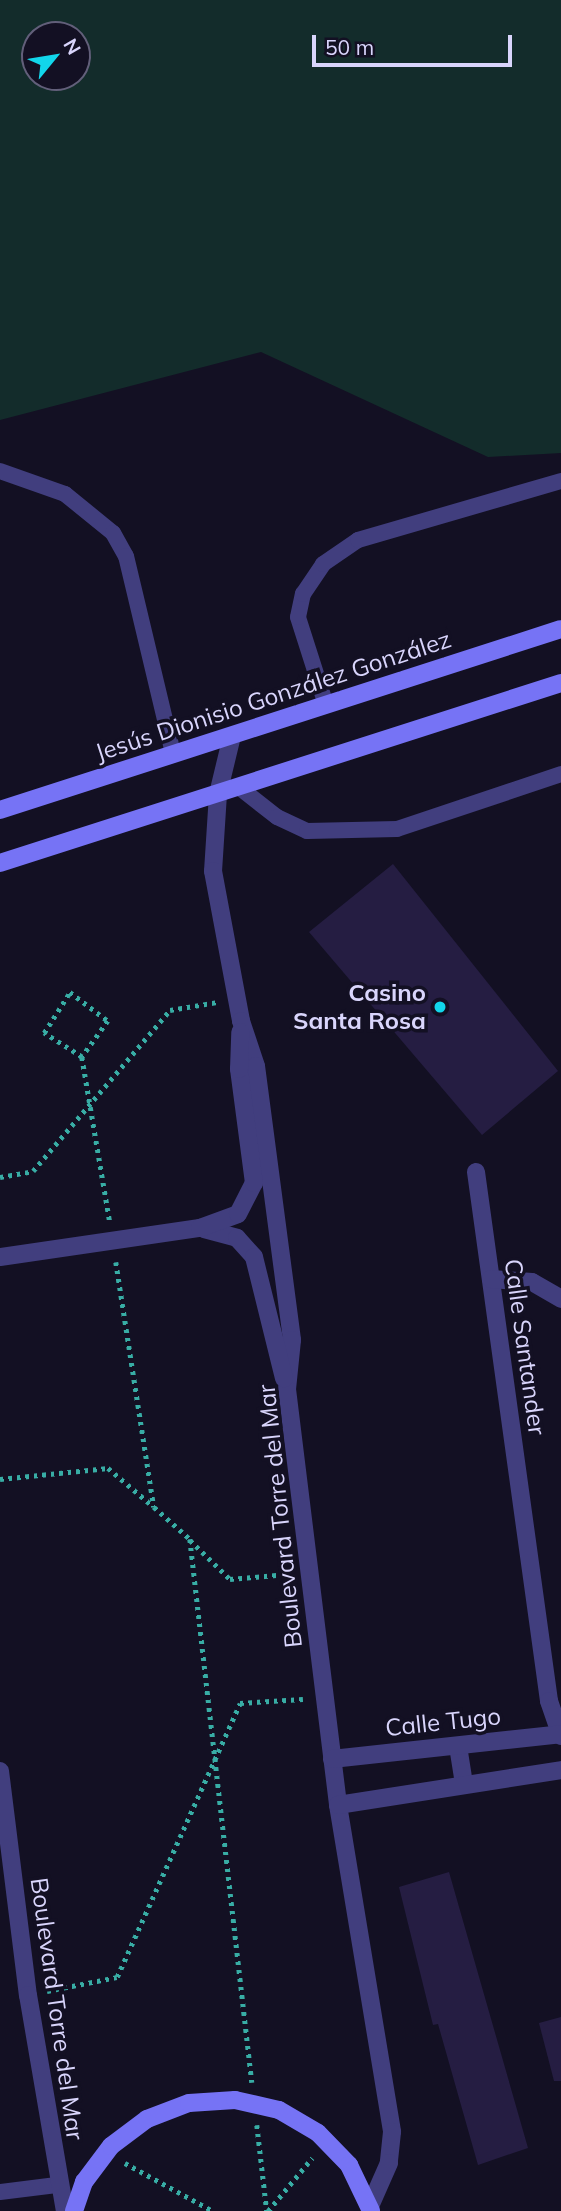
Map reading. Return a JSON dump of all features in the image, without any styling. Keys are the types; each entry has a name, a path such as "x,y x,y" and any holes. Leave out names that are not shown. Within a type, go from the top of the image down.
{"main road":[{"name":"Jesús Dionisio González González","path":"0,810 561,629"},
{"path":"0,863 561,683"},
{"path":"74,2211 106,2153 147,2119 189,2103 255,2105 279,2110 327,2141 349,2165 371,2208"}],"street":[{"name":"Boulevard Torre del Mar","path":"232,736 218,794 213,871 236,999 256,1066 292,1340 287,1389 332,1759 392,2132 389,2163 371,2208"},
{"path":"0,1257 200,1228 238,1214 252,1195 239,1069 241,1021"},
{"name":"Calle Santander","path":"476,1172 549,1700 561,1735"},
{"path":"200,1228 237,1238 254,1257 287,1389"},
{"path":"491,1279 532,1282 561,1299"},
{"name":"Calle Tugo","path":"332,1759 561,1735"},
{"path":"458,1746 464,1785"},
{"path":"338,1805 561,1770"},
{"name":"Boulevard Torre del Mar","path":"0,1772 28,1995 57,2185 65,2211"}],"lane":[{"path":"0,471 65,494 113,533 126,556 173,754"},
{"path":"326,705 298,617 303,594 323,564 358,541 561,481"},
{"path":"240,788 307,831 397,829 561,774"},
{"path":"0,2192 57,2185"}],"path":[{"path":"82,1057 44,1033 70,992 108,1021 82,1057 154,1507"},
{"path":"0,1177 33,1171 170,1010 236,999"},
{"path":"0,1479 108,1468 190,1539 230,1579 310,1572"},
{"path":"190,1539 267,2211"},
{"path":"28,1995 117,1976 240,1703 325,1698"},
{"path":"267,2211 327,2141"},
{"path":"106,2153 213,2211"}],"green space":[{"path":"0,0 561,0 561,453 488,457 261,352 0,420"}],"building":[{"name":"Casino Santa Rosa","path":"393,864 558,1071 482,1135 309,932"},
{"path":"449,1872 528,2148 478,2165 438,2024 433,2025 399,1887"},
{"path":"561,2017 561,2081 554,2081 539,2023"}],"place":[{"name":"Casino Santa Rosa","path":"440,1007"}]}
